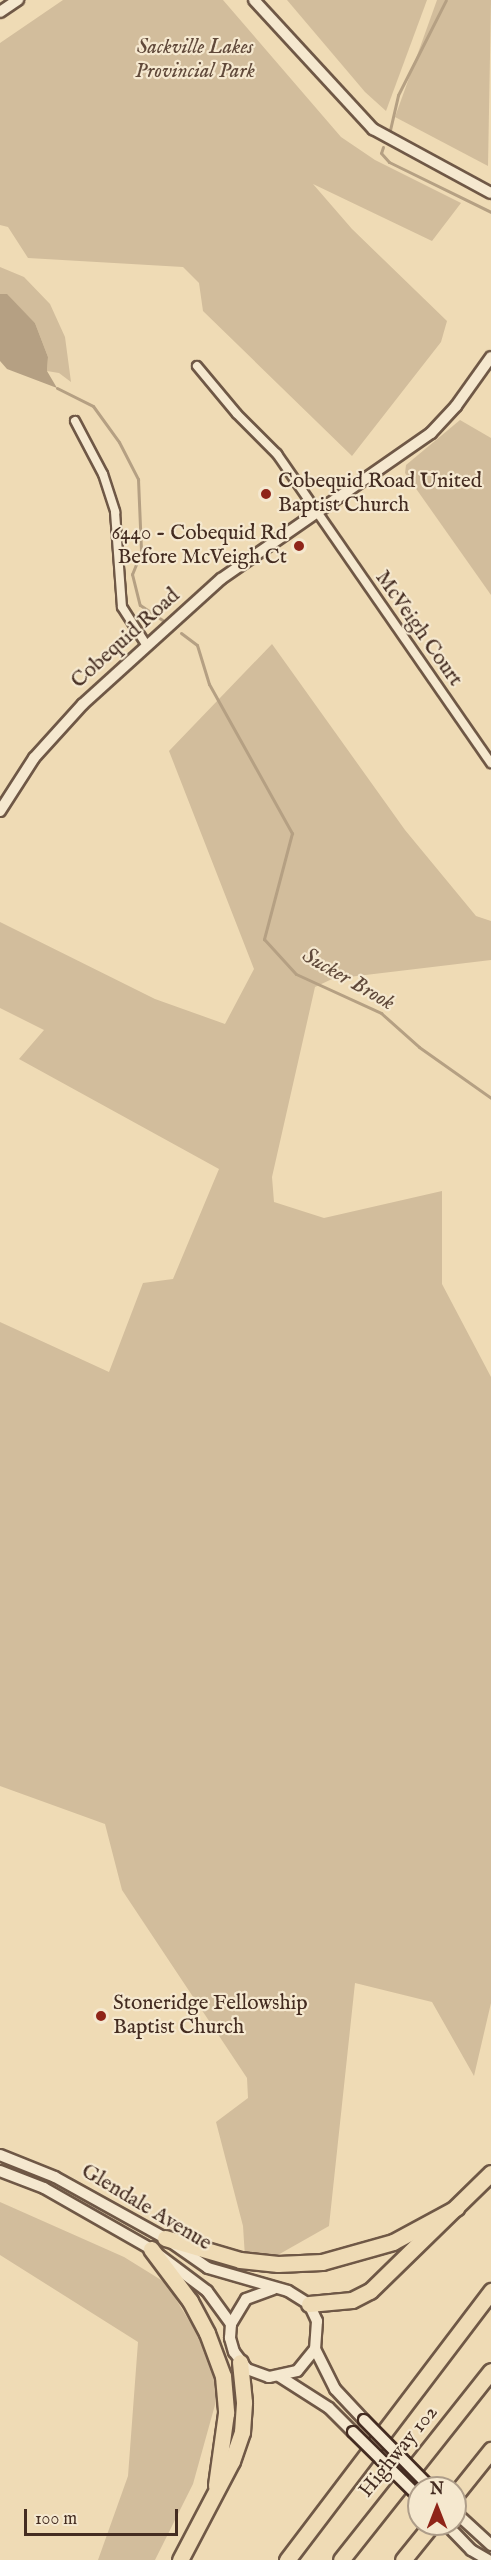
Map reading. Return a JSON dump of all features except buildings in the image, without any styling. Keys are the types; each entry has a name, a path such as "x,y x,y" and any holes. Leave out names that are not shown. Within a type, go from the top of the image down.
{"highway":[{"path":"309,2304 352,2300 370,2291 491,2173"},
{"path":"165,2238 240,2260 278,2264 322,2262 393,2242 456,2208"},
{"path":"151,2249 190,2301 207,2332 223,2376 226,2413 216,2485"},
{"path":"287,2560 491,2291"},
{"path":"180,2560 216,2485 232,2461 242,2432 244,2402 240,2362"},
{"name":"Highway 102","path":"340,2560 491,2371"},
{"path":"467,2480 491,2450"},
{"path":"403,2560 422,2536"}],"main road":[{"path":"0,12 18,0"},
{"path":"254,0 373,129 416,156 491,193"},
{"name":"Cobequid Road","path":"0,811 34,758 65,722 147,646 221,579 431,433 456,406 491,357"},
{"name":"Glendale Avenue","path":"0,2155 55,2177 165,2238 208,2268 273,2289 288,2291 309,2304"},
{"name":"Glendale Avenue","path":"0,2170 54,2193 151,2249 207,2291 231,2324 230,2338 240,2362"},
{"path":"231,2324 246,2299 273,2289"},
{"path":"309,2304 316,2321 315,2349 334,2389 419,2476"},
{"path":"240,2362 255,2373 279,2376 297,2371 315,2349"},
{"path":"279,2376 329,2408 407,2485"},
{"path":"467,2524 486,2542"},
{"path":"458,2536 471,2550 488,2560"}],"street":[{"name":"McVeigh Court","path":"197,366 237,414 278,454 316,515 491,763"},
{"path":"75,421 103,474 115,512 122,607 147,646"}],"green space":[{"path":"63,0 223,0 341,137 375,160 461,203 432,241 313,184 352,229 447,321 441,342 352,456 203,311 199,283 183,267 28,258 8,227 0,225 0,43"},
{"name":"Sackville Lakes Provincial Park","path":"287,0 427,0 386,111 365,92"},
{"path":"437,0 491,0 488,166 395,117"},
{"path":"0,267 24,277 50,304 65,337 71,382 59,373 47,371 48,357 35,323 7,295 0,294"},
{"path":"460,420 491,438 491,595 405,473 406,465"},
{"path":"272,644 405,830 476,916 491,921 491,960 332,979 315,987 272,1177 274,1202 324,1218 442,1191 442,1284 491,1377 491,2003 474,2076 432,2002 355,1983 329,2226 246,2273 243,2226 216,2122 248,2098 247,2078 122,1890 105,1824 0,1786 0,1322 109,1372 143,1283 173,1279 219,1169 19,1059 44,1030 0,1008 0,922 155,999 225,1024 254,969 169,751"},
{"path":"0,2202 124,2257 166,2283 223,2376 193,2484 155,2560 98,2560 128,2476 138,2342 0,2255"}],"shaded area":[{"path":"0,294 7,294 35,323 48,357 47,371 57,388 7,369 0,361"}],"waterway":[{"path":"390,130 398,95 446,0"},
{"path":"383,147 381,153 389,162 491,212"},
{"name":"Sucker Brook","path":"57,388 93,406 119,442 138,479 141,552 132,574 140,605 162,620"},
{"name":"Sucker Brook","path":"181,633 197,645 209,684 292,833 264,939 296,974 381,1013 419,1047 491,1098"}],"place":[{"name":"Cobequid Road United Baptist Church","path":"266,494"},
{"name":"6440 - Cobequid Rd Before McVeigh Ct","path":"299,546"},
{"name":"Stoneridge Fellowship Baptist Church","path":"101,2016"}]}
